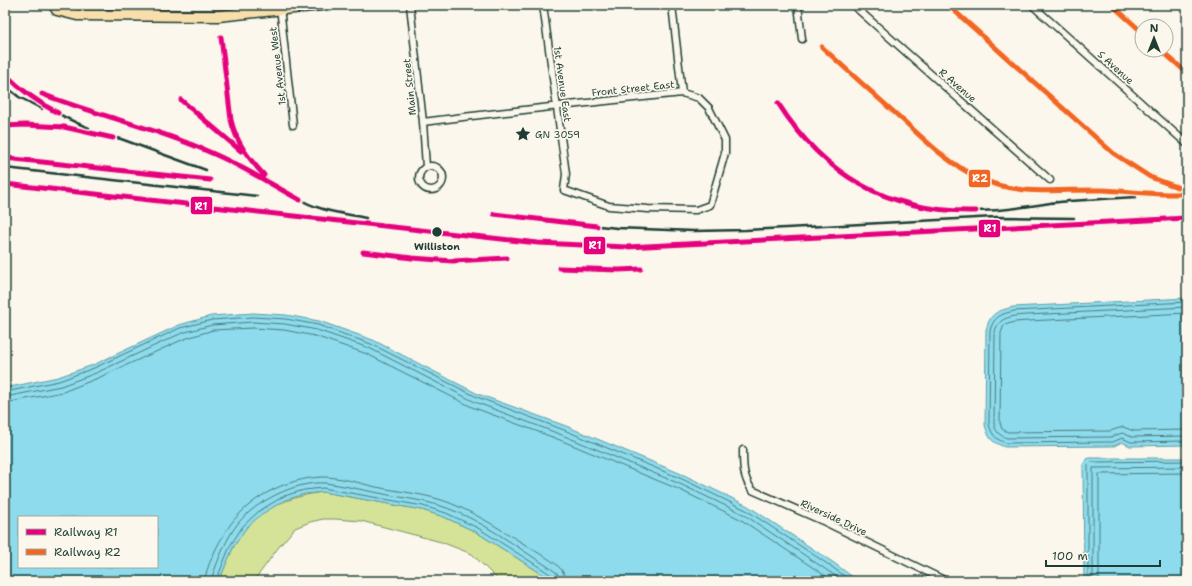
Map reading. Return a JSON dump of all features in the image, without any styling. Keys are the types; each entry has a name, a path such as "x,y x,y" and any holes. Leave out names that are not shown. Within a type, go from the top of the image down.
{"main road":[{"path":"56,8 77,15 218,16 280,7 322,5"}],"street":[{"path":"153,5 154,16"},
{"name":"Main Street","path":"410,5 423,122 426,167"},
{"name":"1st Avenue East","path":"543,5 566,174 564,190"},
{"path":"672,5 682,93"},
{"path":"798,5 802,39"},
{"name":"R Avenue","path":"854,5 1050,180"},
{"name":"S Avenue","path":"1032,5 1187,144"},
{"name":"1st Avenue West","path":"280,7 293,125"},
{"name":"Front Street East","path":"423,122 682,93 699,98 709,108 724,140 725,153 710,206 696,210 648,209 609,206 564,190"},
{"name":"Riverside Drive","path":"743,450 743,469 746,482 752,490 825,522 946,581"}],"green space":[{"path":"323,492 422,510 444,517 476,532 553,581 499,581 472,554 441,542 361,521 323,519 295,528 278,548 254,581 219,581 237,540 246,528 262,513 291,499"}],"water":[{"path":"1187,298 1187,445 1130,446 1122,442 1114,446 1005,447 994,442 989,437 985,425 986,330 992,316 998,312 1013,307"},
{"path":"253,313 286,315 319,321 373,340 478,394 566,426 684,475 748,506 834,563 858,581 553,581 476,532 444,517 422,510 323,492 305,494 285,500 262,514 246,528 233,548 219,581 5,581 5,388 58,377 93,365 179,325 211,316"},
{"path":"1088,458 1187,458 1187,581 1084,581 1083,464"}],"railway":[{"path":"948,5 1094,139 1128,165 1147,176 1166,184 1187,189"},
{"path":"1112,5 1134,25"},
{"path":"221,37 231,120 234,129 245,153 256,168 269,180"},
{"path":"822,47 939,152 957,166 977,177 992,183 1023,190 1102,190 1184,194"},
{"path":"1170,58 1187,73"},
{"path":"5,74 44,105 66,118 89,128"},
{"path":"5,86 19,97 42,109"},
{"path":"42,94 193,145 236,165 300,200"},
{"path":"181,100 240,150"},
{"path":"778,103 796,128 815,150 837,169 860,184 884,195 911,204 940,209 971,211 1035,206 1056,202"},
{"path":"5,126 25,125 64,127 121,139 206,170"},
{"path":"5,158 210,180"},
{"path":"5,168 257,196"},
{"path":"5,184 538,243 627,247 1187,218"},
{"path":"296,197 304,202 321,208 366,218"},
{"path":"1050,203 1136,197"},
{"path":"494,214 617,228 694,231 746,230 995,217 1074,218"},
{"path":"363,252 453,261 507,258"},
{"path":"559,268 619,270 641,269"}],"rail line":[{"name":"R2","path":"948,5 1113,153 1150,177 1177,187"},
{"name":"R2","path":"1112,5 1134,25"},
{"name":"R1","path":"221,37 233,128 244,150 264,175"},
{"name":"R2","path":"822,47 939,152 957,166 977,177 992,183 1023,190 1102,190 1184,194"},
{"name":"R2","path":"1170,58 1187,73"},
{"name":"R1","path":"5,74 30,95 58,113"},
{"name":"R1","path":"42,94 193,145 236,165 300,200"},
{"name":"R1","path":"181,100 241,151"},
{"name":"R1","path":"778,103 796,129 816,151 838,170 862,185 887,197 915,205 944,210 976,211"},
{"name":"R1","path":"5,126 25,125 64,127 113,138"},
{"name":"R1","path":"5,158 210,180"},
{"name":"R1","path":"5,184 538,243 627,247 1187,218"},
{"name":"R1","path":"494,214 597,226"},
{"name":"R1","path":"363,252 453,261 507,258"},
{"name":"R1","path":"559,268 619,270 641,269"}],"place":[{"name":"GN 3059","path":"523,134"},
{"name":"Williston","path":"437,232"}]}
